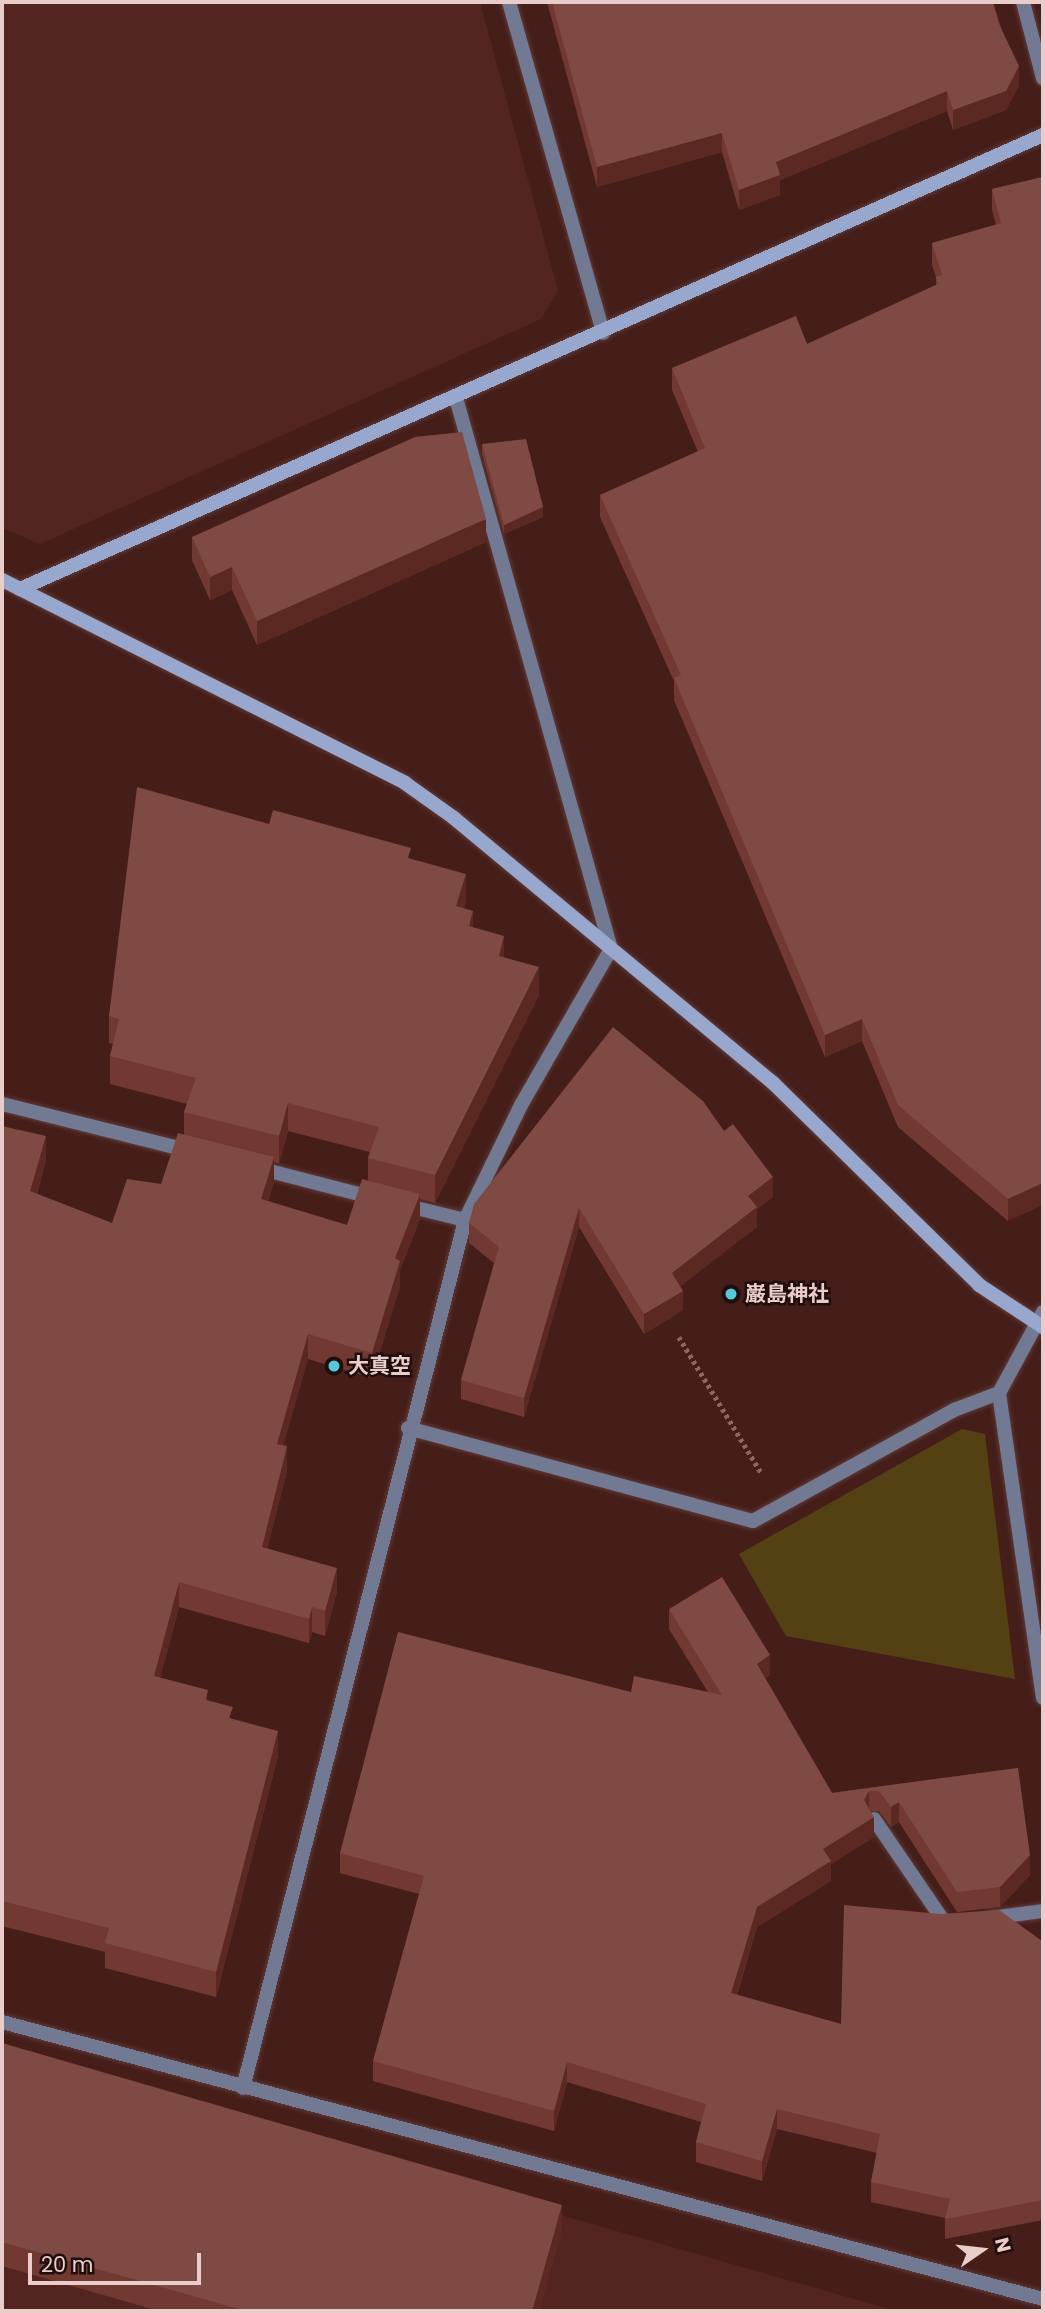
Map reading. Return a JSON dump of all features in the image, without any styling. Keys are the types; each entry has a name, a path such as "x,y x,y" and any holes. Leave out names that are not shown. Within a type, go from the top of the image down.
{"street":[{"path":"509,2 603,332"},
{"path":"1023,2 1043,79"},
{"path":"20,589 456,398 1043,135"},
{"path":"243,2088 408,1428 465,1220 521,1105 611,949 456,398"},
{"path":"2,580 405,783 773,1083 979,1284 1040,1321 999,1393 1043,1698"},
{"path":"2,1104 204,1155"},
{"path":"244,1165 465,1220"},
{"path":"408,1428 752,1521 954,1410 999,1393"},
{"path":"874,1819 942,1924 1043,1911"},
{"path":"2,2022 1043,2299"}],"path":[{"path":"679,1337 780,1505"}],"shaded area":[{"path":"2,2 480,2 558,291 541,319 40,544 2,528"},
{"path":"962,1429 985,1434 1015,1679 786,1636 739,1554"},
{"path":"2,2055 896,2311 2,2311"}],"building":[{"path":"552,2 993,2 998,22 1019,66 1006,91 953,110 947,91 776,162 780,175 739,190 722,133 597,167"},
{"path":"1043,177 1043,1183 1008,1199 898,1105 862,1019 825,1035 674,678 681,675 600,495 705,448 672,368 796,316 807,344 938,284 936,277 942,275 932,243 1001,223 992,189"},
{"path":"462,432 486,519 257,621 232,567 210,577 192,537 415,437"},
{"path":"526,439 543,507 504,525 482,444"},
{"path":"137,787 269,824 273,810 411,848 408,858 466,874 456,906 473,911 469,926 504,936 499,956 539,967 435,1175 368,1158 379,1127 288,1103 279,1136 184,1112 196,1078 110,1056 119,1019 109,1016"},
{"path":"613,1027 703,1101 724,1131 733,1124 773,1177 748,1196 757,1207 672,1273 683,1291 644,1314 579,1208 524,1398 461,1380 499,1247 469,1223 474,1204"},
{"path":"2,1126 46,1136 30,1191 112,1223 127,1179 161,1184 178,1133 274,1157 261,1199 347,1225 362,1179 420,1194 395,1258 400,1261 372,1353 308,1334 277,1444 287,1446 262,1547 337,1568 325,1611 312,1607 309,1619 179,1582 154,1676 208,1690 206,1700 233,1707 229,1718 278,1731 216,1972 105,1943 109,1928 2,1901"},
{"path":"722,1577 770,1655 757,1664 832,1793 1018,1768 1030,1855 1000,1887 957,1892 899,1802 891,1807 879,1791 869,1791 864,1800 874,1817 823,1849 831,1861 757,1907 731,1993 841,2024 844,1905 941,1914 999,1910 1042,1941 1043,2200 945,2219 950,2199 871,2182 880,2134 777,2109 762,2161 696,2142 706,2104 567,2062 554,2111 373,2061 424,1876 340,1853 398,1632 631,1692 634,1676 722,1695 669,1609"},
{"path":"2,2043 562,2205 532,2311 246,2311 2,2242"}],"place":[{"name":"巌島神社","path":"731,1294"},
{"name":"大真空","path":"334,1366"}]}
